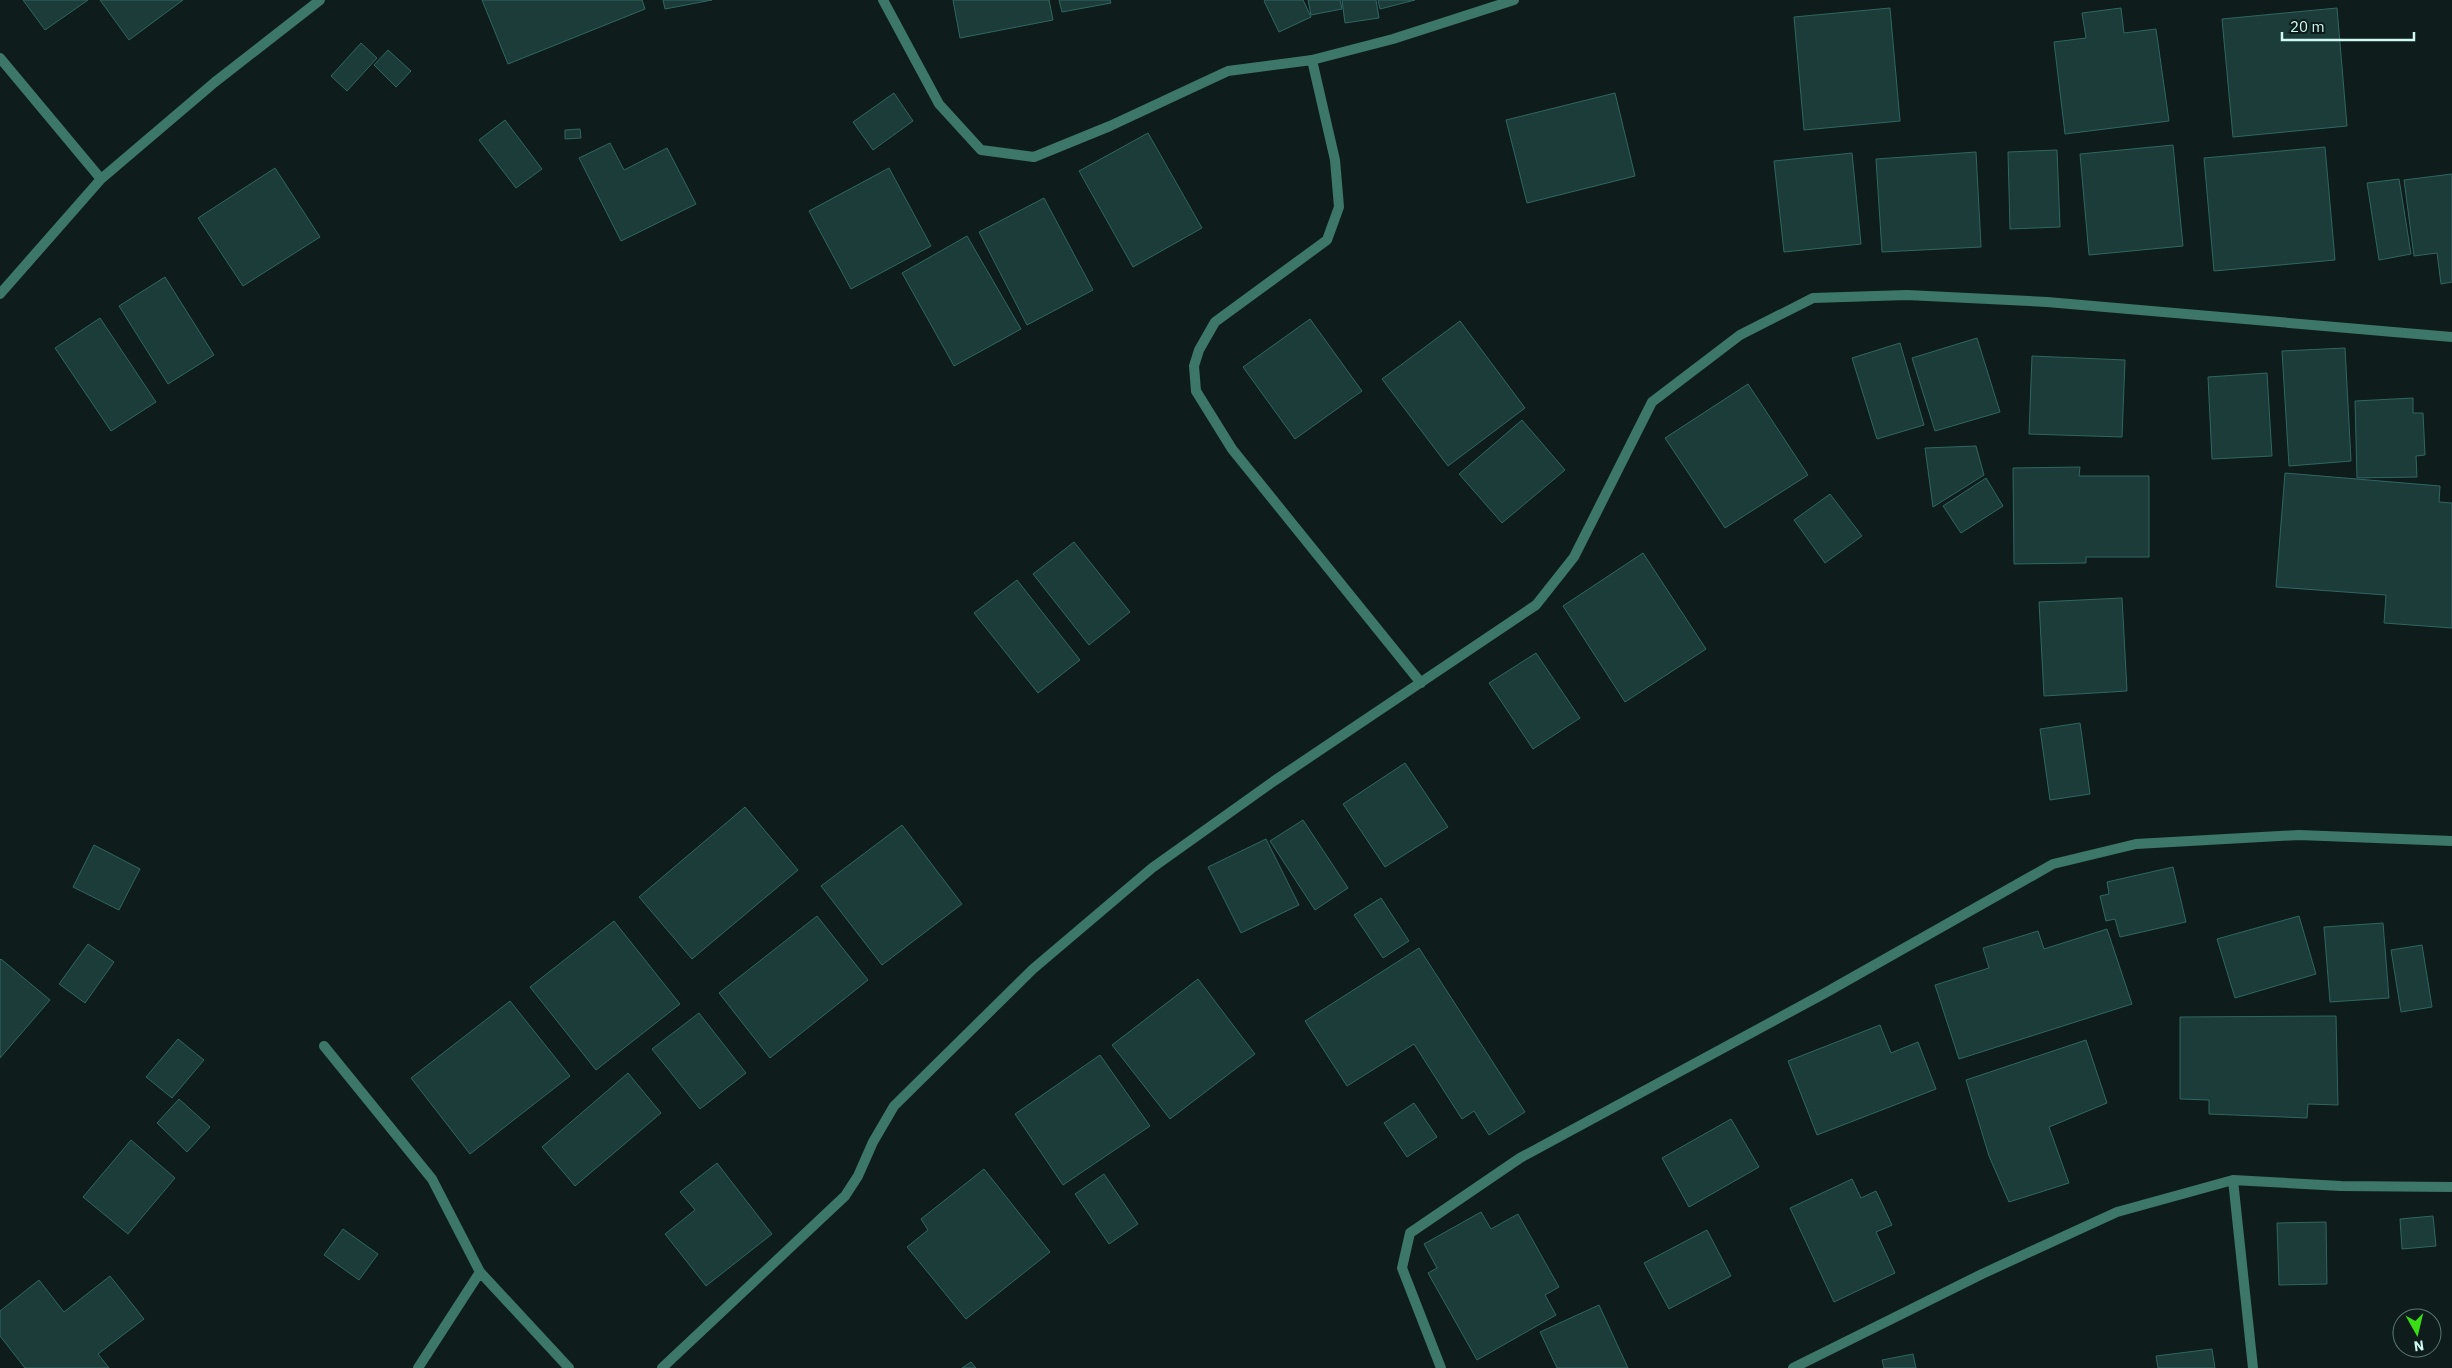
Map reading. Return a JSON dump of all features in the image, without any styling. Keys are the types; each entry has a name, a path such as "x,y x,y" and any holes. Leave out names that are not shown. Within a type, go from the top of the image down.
{"street":[{"path":"0,294 101,179 215,82 320,0"},
{"path":"883,0 939,104 981,150 1034,157 1110,126 1228,71 1312,60 1393,39 1514,0"},
{"path":"0,58 101,179"},
{"path":"1312,60 1336,160 1339,208 1326,240 1214,322 1199,350 1194,366 1196,391 1232,449 1421,683"},
{"path":"662,1368 845,1196 858,1176 873,1142 894,1106 1033,969 1152,868 1274,781 1536,606 1574,557 1652,402 1740,335 1813,298 1907,295 2047,302 2452,337"},
{"path":"1441,1368 1402,1268 1410,1233 1520,1158 1825,993 2053,864 2136,844 2299,835 2452,841"},
{"path":"324,1046 432,1179 480,1272 569,1368"},
{"path":"1793,1368 1982,1274 2117,1212 2233,1180 2341,1186 2452,1187"},
{"path":"2233,1180 2253,1368"},
{"path":"418,1368 480,1272"}],"building":[{"path":"23,0 88,0 45,30"},
{"path":"100,0 183,0 129,40"},
{"path":"482,0 642,0 645,9 508,64"},
{"path":"663,0 712,0 665,9"},
{"path":"953,0 1049,0 1053,20 960,38"},
{"path":"1059,0 1110,0 1111,3 1062,12"},
{"path":"1303,0 1311,17 1279,32 1264,1"},
{"path":"1308,0 1340,0 1342,9 1311,15"},
{"path":"1342,0 1376,0 1379,18 1345,23"},
{"path":"1378,0 1415,0 1380,9"},
{"path":"1890,8 1900,121 1804,130 1794,17"},
{"path":"2121,8 2124,33 2156,29 2169,121 2065,134 2054,42 2086,38 2082,13"},
{"path":"2337,8 2347,126 2233,137 2222,19"},
{"path":"361,43 377,58 347,91 331,76"},
{"path":"388,50 411,71 396,87 374,65"},
{"path":"894,93 913,121 873,150 853,122"},
{"path":"1615,93 1635,176 1527,203 1506,120"},
{"path":"505,120 542,169 516,188 479,140"},
{"path":"580,129 581,138 565,139 565,130"},
{"path":"1148,133 1202,228 1133,267 1079,171"},
{"path":"610,143 624,170 667,148 696,204 621,241 579,158"},
{"path":"2173,145 2183,246 2089,255 2080,154"},
{"path":"2325,147 2335,260 2214,271 2204,158"},
{"path":"2057,150 2060,227 2010,229 2008,152"},
{"path":"1976,152 1981,247 1882,252 1876,159"},
{"path":"1852,153 1861,244 1784,252 1774,161"},
{"path":"275,168 320,237 243,286 198,218"},
{"path":"889,168 931,246 851,289 809,211"},
{"path":"2452,174 2452,282 2441,284 2437,253 2414,256 2404,180"},
{"path":"2399,179 2411,254 2379,260 2367,183"},
{"path":"1044,198 1093,290 1027,325 979,232"},
{"path":"967,236 1021,329 954,366 902,273"},
{"path":"165,277 214,355 168,384 119,306"},
{"path":"100,318 156,402 111,431 55,348"},
{"path":"1310,319 1362,391 1295,439 1243,367"},
{"path":"1460,321 1525,408 1448,466 1382,379"},
{"path":"1977,338 2000,412 1935,431 1912,358"},
{"path":"1900,343 1924,425 1877,439 1852,358"},
{"path":"2345,348 2351,461 2289,466 2282,351"},
{"path":"2032,356 2125,360 2122,437 2029,434"},
{"path":"2267,373 2272,456 2212,459 2208,377"},
{"path":"1748,384 1808,475 1725,528 1665,438"},
{"path":"2413,398 2413,413 2423,413 2425,455 2416,456 2417,477 2357,478 2355,401"},
{"path":"1522,420 1565,470 1502,523 1459,474"},
{"path":"1976,446 1984,475 1933,507 1925,448"},
{"path":"2080,467 2079,476 2149,476 2149,557 2086,557 2086,563 2014,564 2013,468"},
{"path":"2285,473 2440,486 2439,502 2452,503 2452,628 2384,623 2386,595 2276,587"},
{"path":"1986,478 2003,506 1961,533 1943,506"},
{"path":"1830,494 1862,536 1825,563 1794,520"},
{"path":"1074,542 1130,612 1089,645 1033,574"},
{"path":"1643,553 1706,649 1625,702 1563,606"},
{"path":"1017,580 1080,660 1038,693 974,613"},
{"path":"2122,598 2127,691 2044,696 2039,602"},
{"path":"1536,653 1580,718 1533,749 1489,683"},
{"path":"2080,723 2090,794 2050,800 2040,729"},
{"path":"1405,763 1448,827 1385,867 1343,804"},
{"path":"745,807 798,870 692,959 639,897"},
{"path":"1303,820 1348,888 1315,910 1270,841"},
{"path":"902,825 962,904 882,965 821,886"},
{"path":"1266,839 1299,905 1241,933 1208,867"},
{"path":"94,845 140,869 119,910 73,887"},
{"path":"2173,867 2186,922 2120,937 2115,919 2106,921 2100,896 2109,894 2107,882"},
{"path":"1381,898 1409,941 1383,958 1354,915"},
{"path":"817,916 868,980 770,1058 719,993"},
{"path":"2299,916 2316,974 2235,998 2217,939"},
{"path":"614,921 680,1004 596,1070 530,987"},
{"path":"2383,923 2389,998 2330,1002 2324,927"},
{"path":"2107,929 2132,1004 1959,1059 1935,985 1989,968 1983,948 2038,931 2044,949"},
{"path":"88,944 114,962 85,1003 59,984"},
{"path":"2422,945 2432,1007 2401,1012 2391,950"},
{"path":"1419,948 1525,1112 1489,1135 1474,1111 1462,1119 1414,1044 1347,1086 1305,1021"},
{"path":"0,960 50,1000 0,1058"},
{"path":"1198,979 1255,1054 1170,1119 1112,1045"},
{"path":"510,1001 570,1076 470,1154 411,1078"},
{"path":"699,1013 746,1073 700,1109 652,1049"},
{"path":"2336,1016 2338,1105 2308,1104 2307,1118 2209,1114 2209,1100 2180,1099 2180,1017"},
{"path":"1880,1025 1891,1053 1918,1042 1936,1089 1817,1135 1788,1061"},
{"path":"178,1039 204,1060 172,1098 146,1077"},
{"path":"2086,1040 2107,1103 2049,1127 2069,1183 2009,1202 1989,1156 1966,1080"},
{"path":"1100,1055 1150,1126 1063,1185 1015,1114"},
{"path":"628,1073 661,1113 575,1186 542,1147"},
{"path":"179,1099 210,1127 187,1152 157,1123"},
{"path":"1414,1103 1437,1137 1407,1157 1384,1123"},
{"path":"1731,1119 1759,1167 1689,1207 1662,1158"},
{"path":"131,1140 175,1178 128,1234 83,1197"},
{"path":"717,1163 772,1234 706,1286 665,1234 695,1210 680,1192"},
{"path":"984,1169 1050,1252 966,1319 907,1247 928,1230 921,1219"},
{"path":"1104,1174 1138,1224 1109,1244 1075,1194"},
{"path":"1852,1179 1861,1198 1876,1191 1892,1225 1876,1232 1895,1273 1834,1302 1790,1208"},
{"path":"1481,1212 1491,1229 1518,1214 1559,1287 1545,1295 1556,1315 1477,1360 1428,1273 1437,1268 1424,1244"},
{"path":"2433,1216 2436,1246 2402,1249 2400,1219"},
{"path":"2326,1222 2327,1284 2279,1285 2277,1223"},
{"path":"343,1229 378,1254 359,1280 324,1255"},
{"path":"1707,1230 1731,1276 1669,1309 1644,1263"},
{"path":"110,1276 144,1319 98,1354 109,1368 25,1368 0,1336 0,1311 39,1280 64,1312"},
{"path":"1599,1305 1628,1368 1557,1368 1540,1332"},
{"path":"2212,1349 2215,1368 2158,1368 2156,1356"},
{"path":"1913,1354 1916,1368 1884,1368 1882,1360"},
{"path":"971,1362 976,1368 962,1368"}]}
